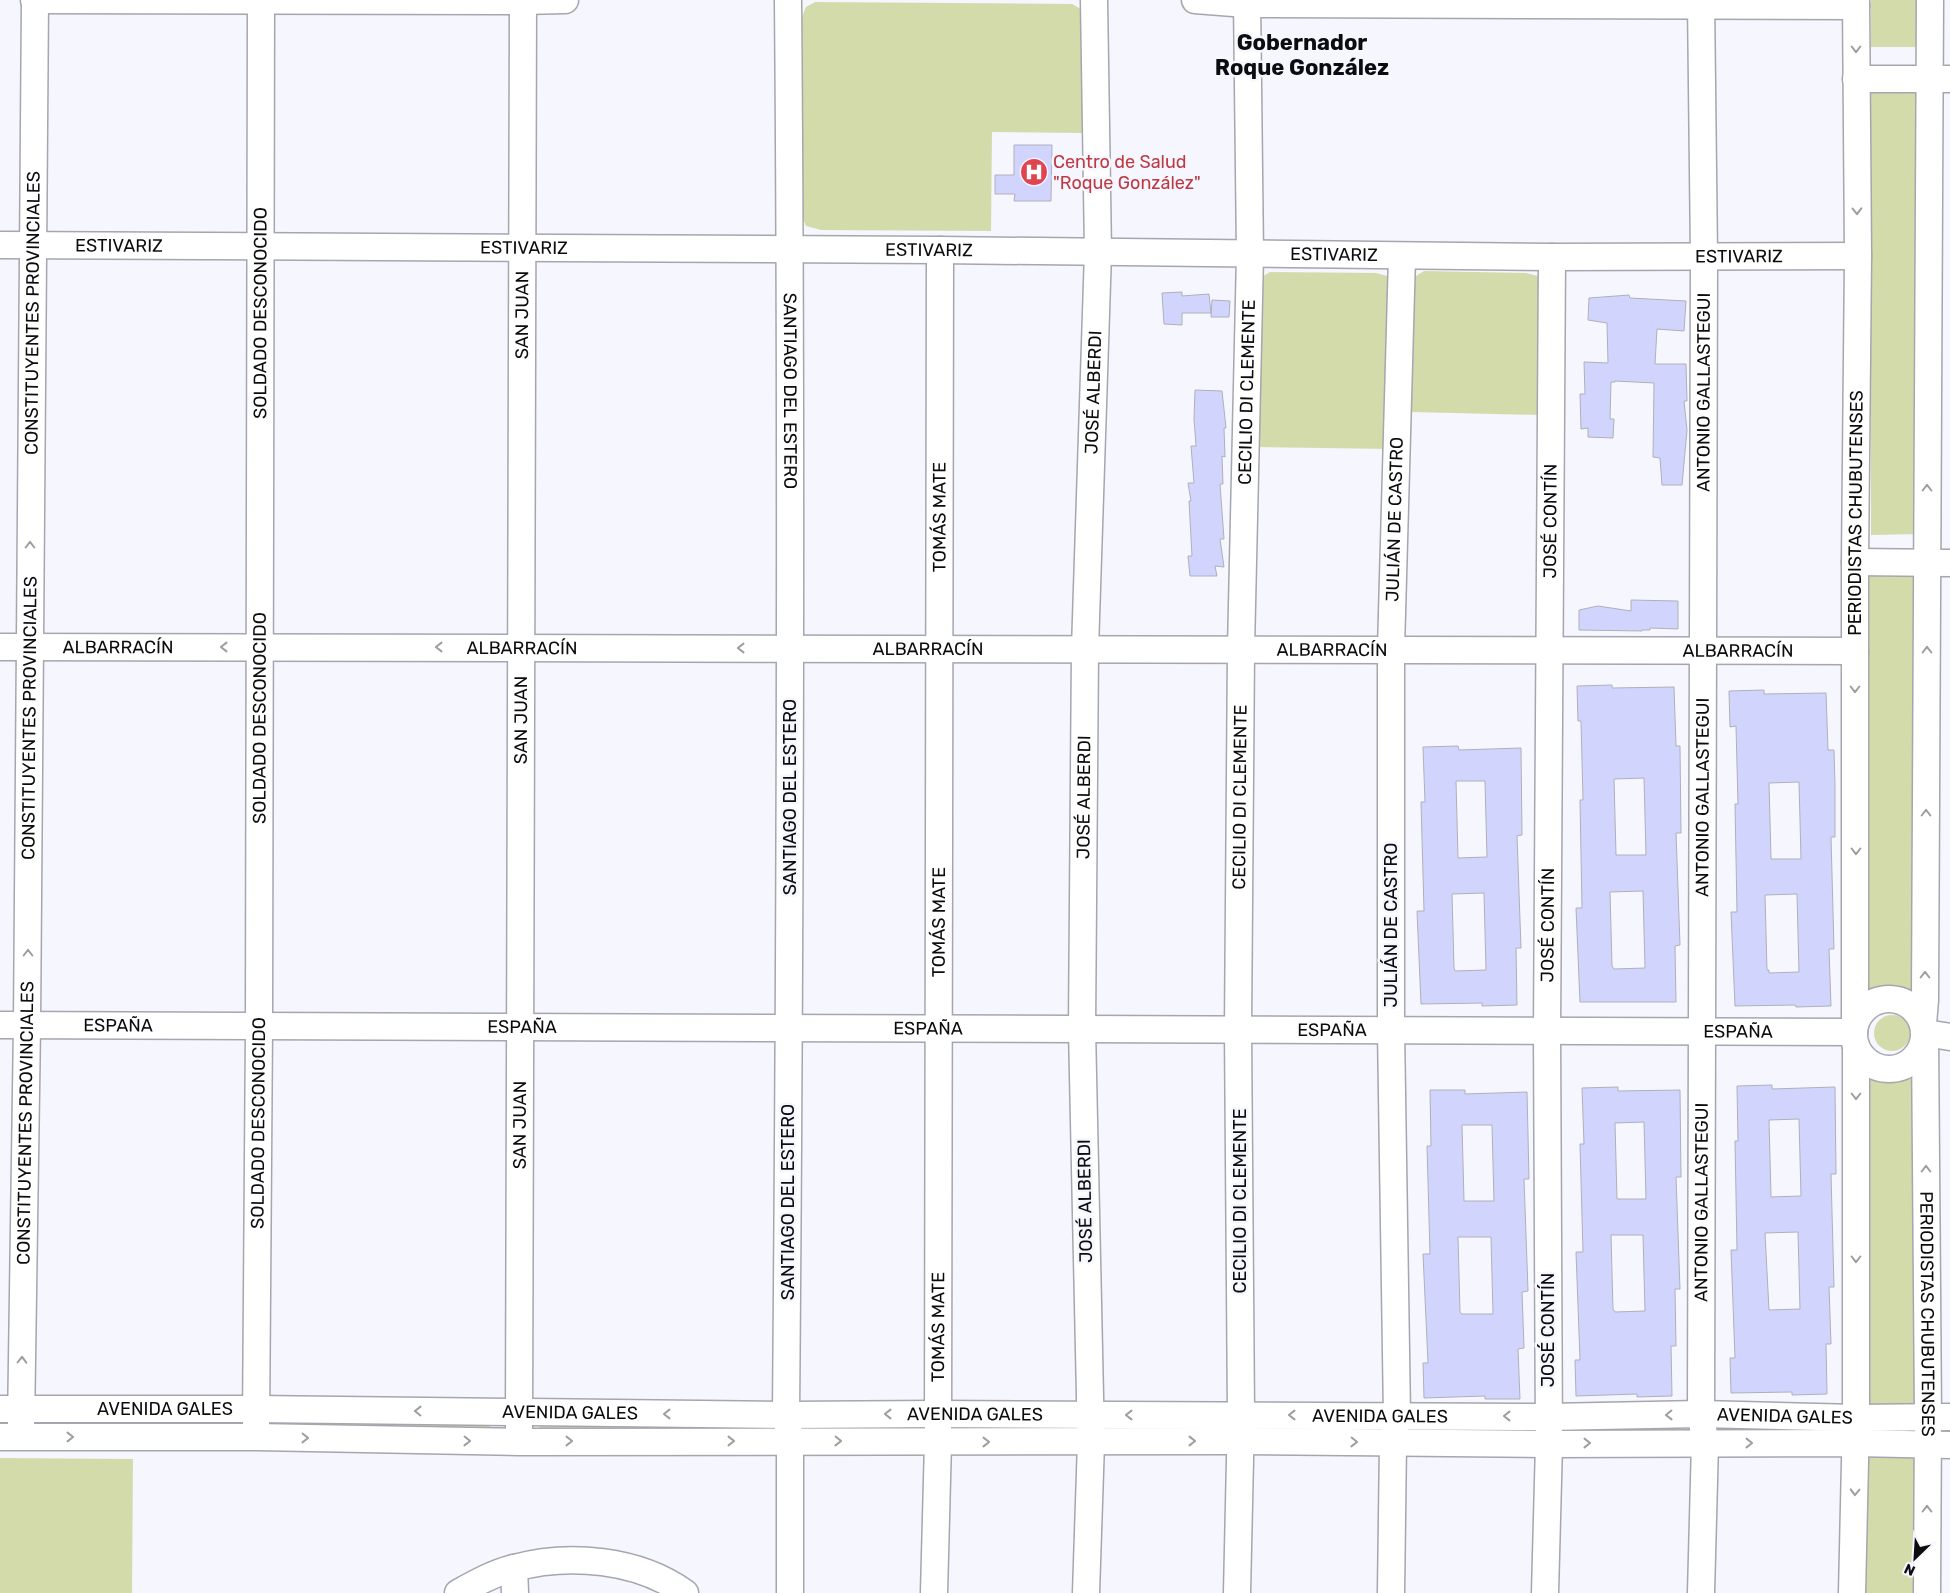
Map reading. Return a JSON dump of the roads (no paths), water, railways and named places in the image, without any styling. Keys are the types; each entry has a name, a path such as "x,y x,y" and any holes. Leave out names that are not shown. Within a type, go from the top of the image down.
{"street":[{"path":"34,0 566,0"},
{"name":"CONSTITUYENTES PROVINCIALES","path":"11,1437 27,1025 34,0"},
{"name":"SOLDADO DESCONOCIDO","path":"256,1437 259,1026 261,0"},
{"name":"SANTIAGO DEL ESTERO","path":"788,0 790,249 790,1028 786,1415 790,1441 790,1593"},
{"name":"JOSÉ ALBERDI","path":"1086,1593 1091,1442 1082,1029 1085,649 1098,252 1094,0"},
{"path":"1195,0 1246,2 1856,3"},
{"name":"PERIODISTAS CHUBUTENSES","path":"1927,1593 1939,1445 1931,1032 1925,1000 1939,563 1940,79 1930,0"},
{"name":"SAN JUAN","path":"520,1442 524,248 523,1"},
{"name":"CECILIO DI CLEMENTE","path":"1237,1593 1241,1415 1238,1030 1241,649 1250,254 1246,2"},
{"name":"ANTONIO GALLASTEGUI","path":"1701,3 1704,256 1701,1414 1705,1443 1701,1593"},
{"name":"PERIODISTAS CHUBUTENSES","path":"1852,1593 1856,1443 1855,562 1858,256 1856,3"},
{"path":"1856,79 1940,79"},
{"name":"ESTIVARIZ","path":"0,245 940,250 1552,257 1858,256"},
{"name":"TOMÁS MATE","path":"934,1593 938,1442 937,1028 940,250"},
{"name":"JULIÁN DE CASTRO","path":"1391,1593 1393,1442 1397,1416 1391,1030 1391,649 1402,256"},
{"name":"JOSÉ CONTÍN","path":"1545,1593 1549,1444 1547,1031 1552,257"},
{"path":"1855,562 1939,563"},
{"name":"ALBARRACÍN","path":"0,646 1855,650"},
{"path":"1889,999 1900,1001 1910,1006 1931,1032 1916,1057 1907,1065 1896,1069 1884,1069 1872,1065 1863,1058 1855,1035 1860,1014 1868,1006 1878,1001 1889,999"},
{"name":"ESPAÑA","path":"0,1024 1391,1030 1855,1035"},
{"name":"AVENIDA GALES","path":"11,1409 256,1409 786,1415 1548,1417 1701,1414 1856,1418 1939,1417"},
{"name":"AVENIDA GALES","path":"11,1437 256,1437 520,1442 1240,1441 1549,1444 1856,1443 1939,1445"},
{"path":"458,1593 482,1580 514,1580 552,1561 590,1562 631,1567 669,1582 685,1593"}],"place":[{"name":"Centro de Salud \"Roque González\"","path":"1034,172"}],"district":[{"name":"Gobernador Roque González","path":"1302,54"}]}
